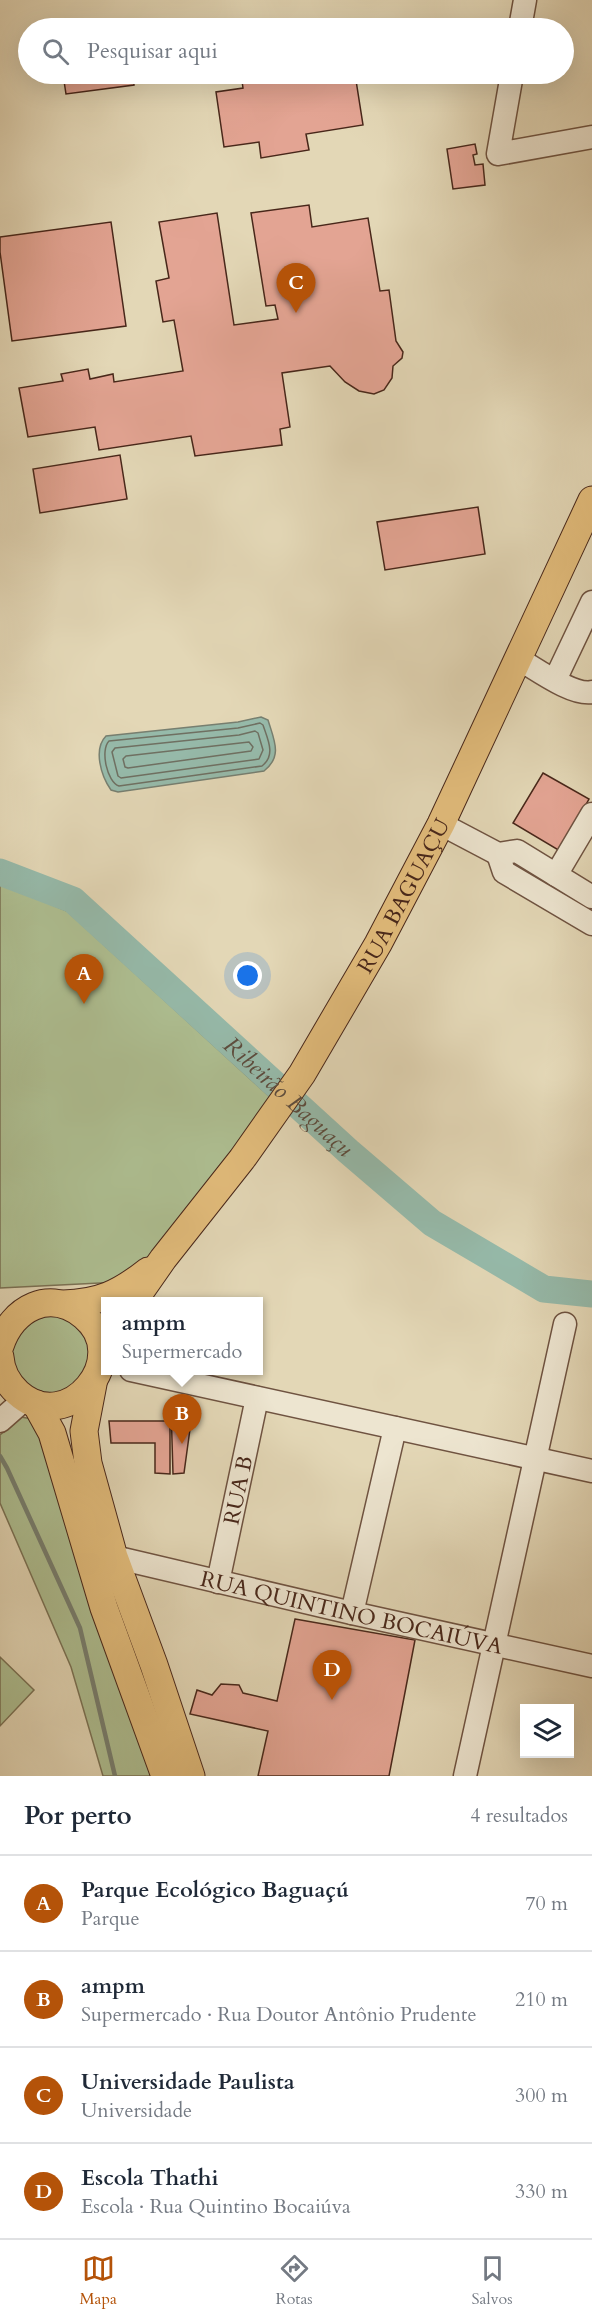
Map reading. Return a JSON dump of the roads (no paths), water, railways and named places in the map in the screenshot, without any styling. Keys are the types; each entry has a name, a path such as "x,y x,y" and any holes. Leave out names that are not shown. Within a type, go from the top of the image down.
{"main road":[{"name":"RUA BAGUAÇU","path":"163,1259 242,1159 302,1074 378,944 441,824 592,500"},
{"path":"136,1297 163,1259"},
{"path":"107,1297 163,1259"},
{"path":"0,1308 30,1307 46,1303 89,1303 101,1299"},
{"path":"63,1304 77,1310 89,1320 97,1332 101,1360 84,1431 88,1462 114,1557 154,1665 191,1776"},
{"path":"0,1346 5,1331 15,1317 30,1307"},
{"path":"0,1357 0,1366 9,1385 30,1401 52,1433 104,1608 165,1776"},
{"path":"30,1401 52,1406 68,1403 82,1395 101,1360"}],"street":[{"path":"522,18 525,0"},
{"path":"510,84 498,154 592,137"},
{"path":"555,680 592,602"},
{"path":"517,658 574,691 592,692"},
{"path":"556,875 592,814"},
{"path":"441,824 498,854 517,851 592,897"},
{"path":"498,854 504,872 592,924"},
{"path":"465,1776 565,1324"},
{"path":"149,1375 592,1472"},
{"name":"RUA B","path":"218,1582 257,1398"},
{"path":"2,1419 30,1401"},
{"path":"352,1613 395,1428"},
{"name":"RUA QUINTINO BOCAIÚVA","path":"114,1557 592,1666"}],"water":[{"path":"261,717 268,720 275,747 273,760 264,771 118,792 111,790 104,777 99,755 102,741 106,736 238,722"}],"waterway":[{"name":"Ribeirão Baguaçu","path":"0,872 73,900 348,1151 432,1223 544,1289 592,1294"},
{"path":"0,1456 80,1628 115,1776"}],"place":[{"name":"Universidade Paulista","path":"296,313"},
{"name":"Parque Ecológico Baguaçú","path":"84,1004"},
{"name":"ampm","path":"182,1444"},
{"name":"Escola Thathi","path":"332,1700"}]}
